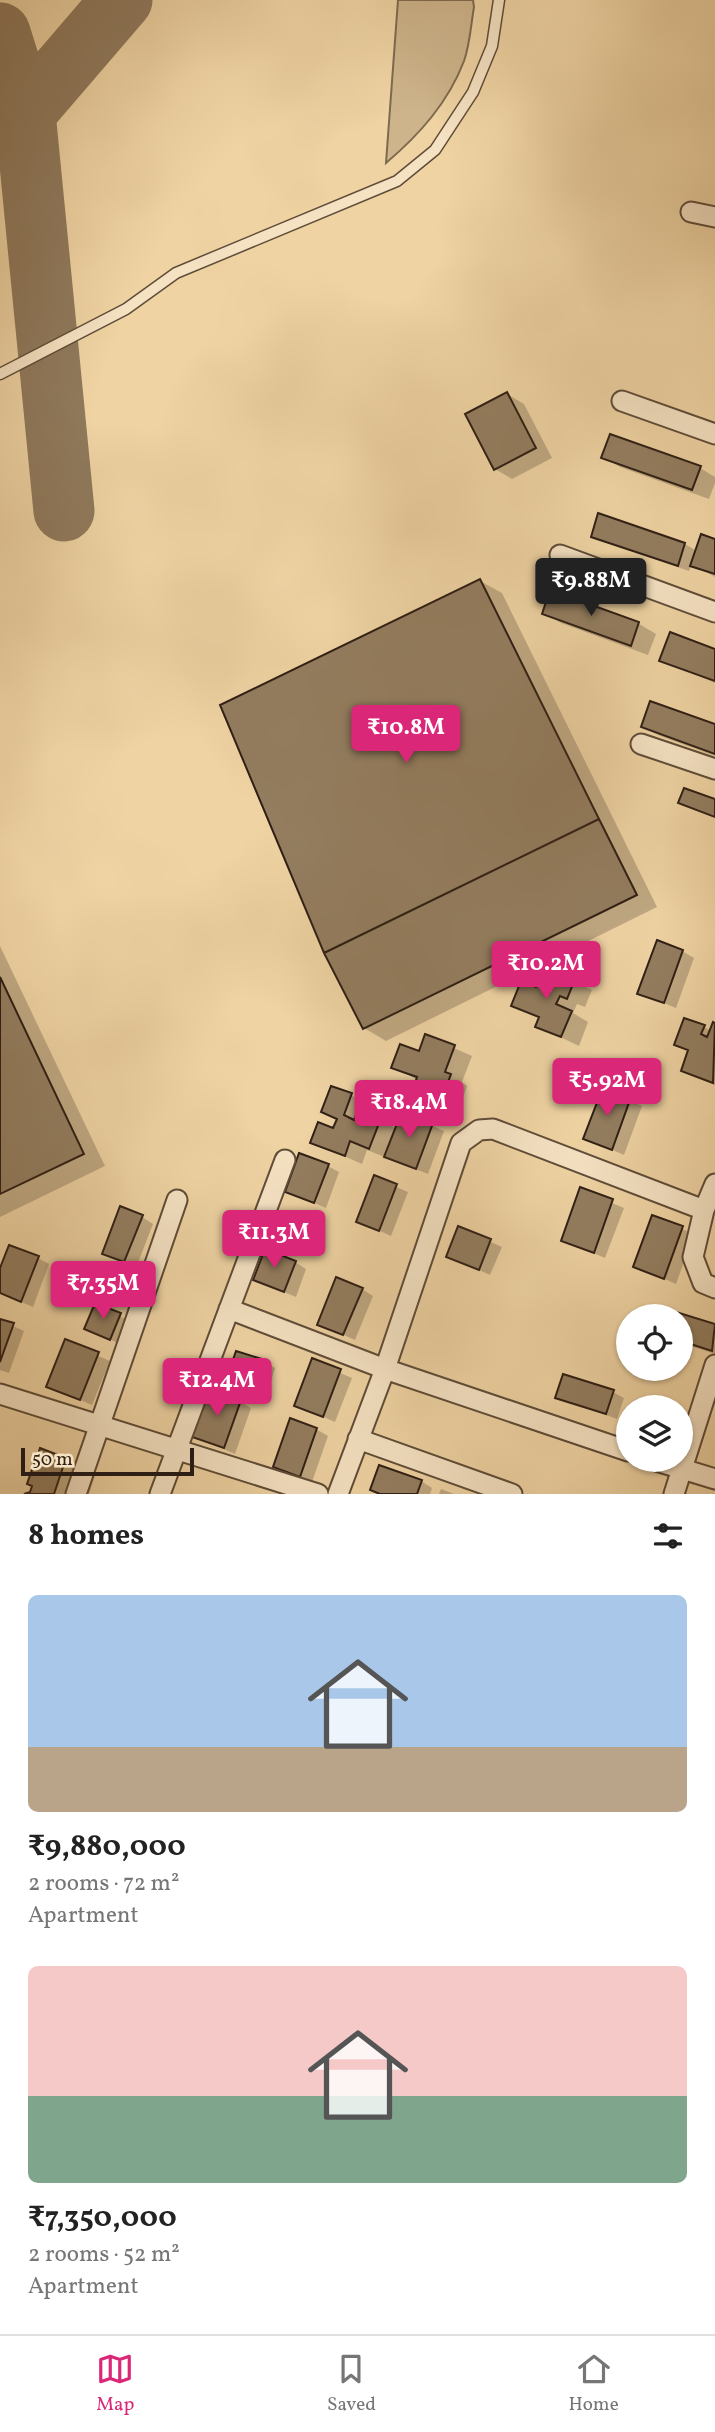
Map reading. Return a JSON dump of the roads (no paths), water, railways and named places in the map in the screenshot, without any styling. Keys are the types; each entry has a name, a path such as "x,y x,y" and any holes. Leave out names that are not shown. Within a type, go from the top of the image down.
{"street":[{"path":"691,212 715,217"},
{"path":"622,401 715,434"},
{"path":"560,555 715,611"},
{"path":"641,744 715,769"},
{"path":"338,1494 385,1369 461,1143 479,1130 493,1129 704,1210"},
{"path":"160,1494 285,1160"},
{"path":"715,1184 704,1210 693,1257 703,1283 715,1288"},
{"path":"76,1494 177,1200"},
{"path":"229,1309 385,1369 616,1447"},
{"path":"693,1432 715,1365"},
{"path":"0,1394 318,1494"},
{"path":"358,1438 512,1494"},
{"path":"674,1494 680,1472"},
{"path":"691,1472 715,1479"}],"lane":[{"path":"0,374 127,309 176,273 397,181 435,150 473,92 492,46 499,0"}]}
